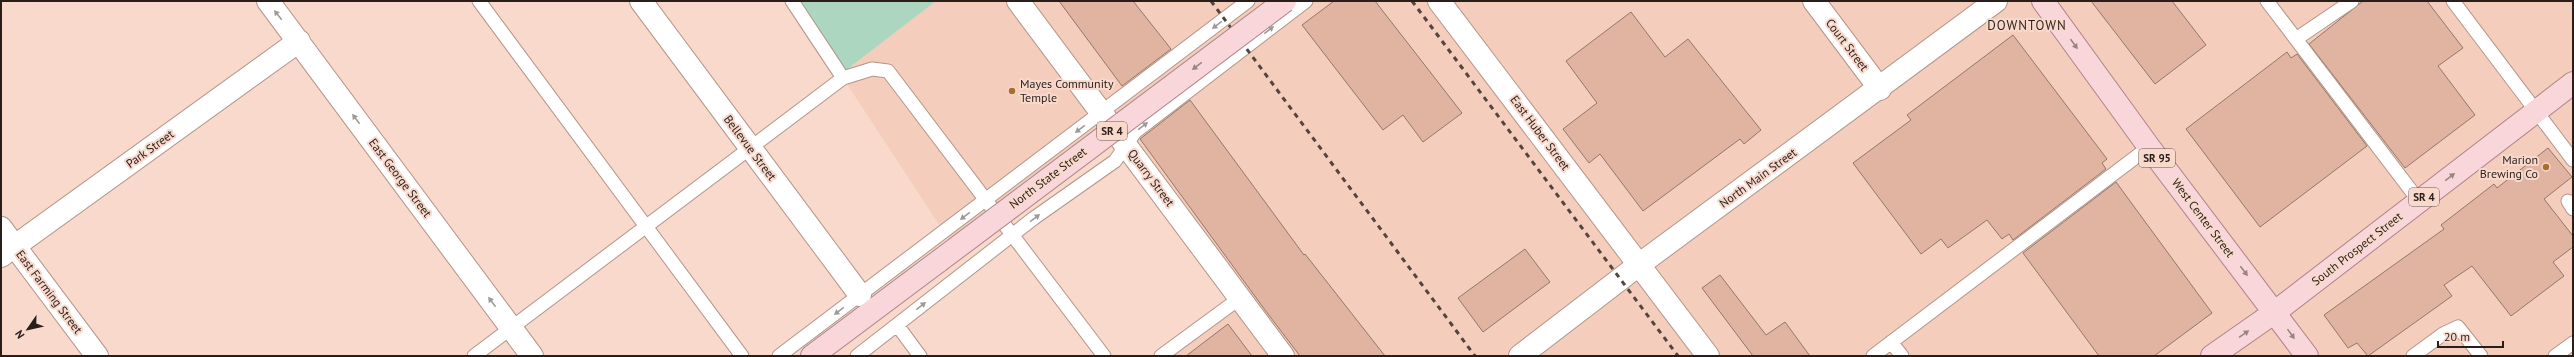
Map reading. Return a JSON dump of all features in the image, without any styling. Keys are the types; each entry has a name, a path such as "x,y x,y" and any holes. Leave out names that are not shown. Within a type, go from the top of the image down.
{"main road":[{"name":"North State Street","path":"812,356 1285,1"},
{"name":"West Center Street","path":"2043,1 2149,146 2308,356"},
{"name":"South Prospect Street","path":"2275,312 2573,83"},
{"name":"SR 4","path":"2212,356 2275,312"}],"street":[{"name":"East George Street","path":"268,1 532,356"},
{"name":"Bellevue Street","path":"641,1 860,295"},
{"name":"Quarry Street","path":"1018,1 1284,356"},
{"name":"East Huber Street","path":"1439,1 1640,264 1708,356"},
{"name":"Court Street","path":"1814,1 1880,89"},
{"name":"North Main Street","path":"1520,356 1640,264 1880,89 1996,1"},
{"name":"Park Street","path":"8,251 299,41"},
{"name":"East Farming Street","path":"1,228 8,251 97,356"}],"lane":[{"path":"479,1 742,356"},
{"path":"792,1 843,78"},
{"path":"779,356 1248,1"},
{"path":"857,356 1012,235 1115,161 1135,132 1306,1"},
{"path":"2267,1 2419,201"},
{"path":"2296,39 2352,1"},
{"path":"2453,1 2573,160"},
{"path":"474,356 751,149 843,78 872,68 888,71 1104,356"},
{"path":"1873,356 2149,146"},
{"path":"1160,356 1240,298"},
{"path":"897,324 920,356"},
{"path":"2413,356 2443,334 2458,327 2481,356"},
{"path":"1891,342 1902,356"},
{"path":"2555,356 2573,343"}],"shaded area":[{"path":"936,1 2573,1 2573,356 1167,356 1247,296 1117,126 955,249 843,78 841,74"}],"green space":[{"path":"790,1 936,1 841,74"}],"building":[{"path":"1059,1 1133,1 1171,49 1122,86"},
{"path":"1334,1 1375,1 1462,113 1423,142 1403,115 1383,130 1302,25"},
{"path":"2091,1 2172,1 2206,45 2155,84"},
{"path":"2363,1 2427,1 2463,48 2438,66 2475,115 2405,168 2309,44"},
{"path":"1631,12 1665,57 1688,39 1761,130 1744,144 1740,139 1643,211 1600,154 1589,163 1563,129 1597,103 1566,61"},
{"path":"2013,35 2107,159 2102,163 2106,169 2013,240 2009,234 2002,239 1987,220 1948,248 1941,239 1921,254 1853,163 1911,120 1907,115"},
{"path":"2287,52 2291,58 2297,54 2367,146 2260,227 2186,129"},
{"path":"1190,100 1304,255 1305,254 1385,356 1300,356 1140,139"},
{"path":"2548,148 2572,177 2544,199 2573,236 2573,247 2553,262 2564,276 2511,316 2472,266 2444,285 2452,296 2368,356 2357,343 2348,348 2324,315 2444,229 2441,225 2494,184 2497,188"},
{"path":"2116,182 2212,313 2154,356 2099,356 2023,253"},
{"path":"1525,249 1550,282 1483,332 1458,298"},
{"path":"1720,275 1766,335 1785,322 1810,356 1753,356 1702,288"},
{"path":"1228,324 1252,356 1186,356"}],"railway":[{"path":"1211,1 1475,356"},
{"path":"1412,1 1678,356"}],"place":[{"name":"Mayes Community Temple","path":"1012,91"},
{"name":"Marion Brewing Co","path":"2546,167"}],"district":[{"name":"DOWNTOWN","path":"2027,25"}]}
